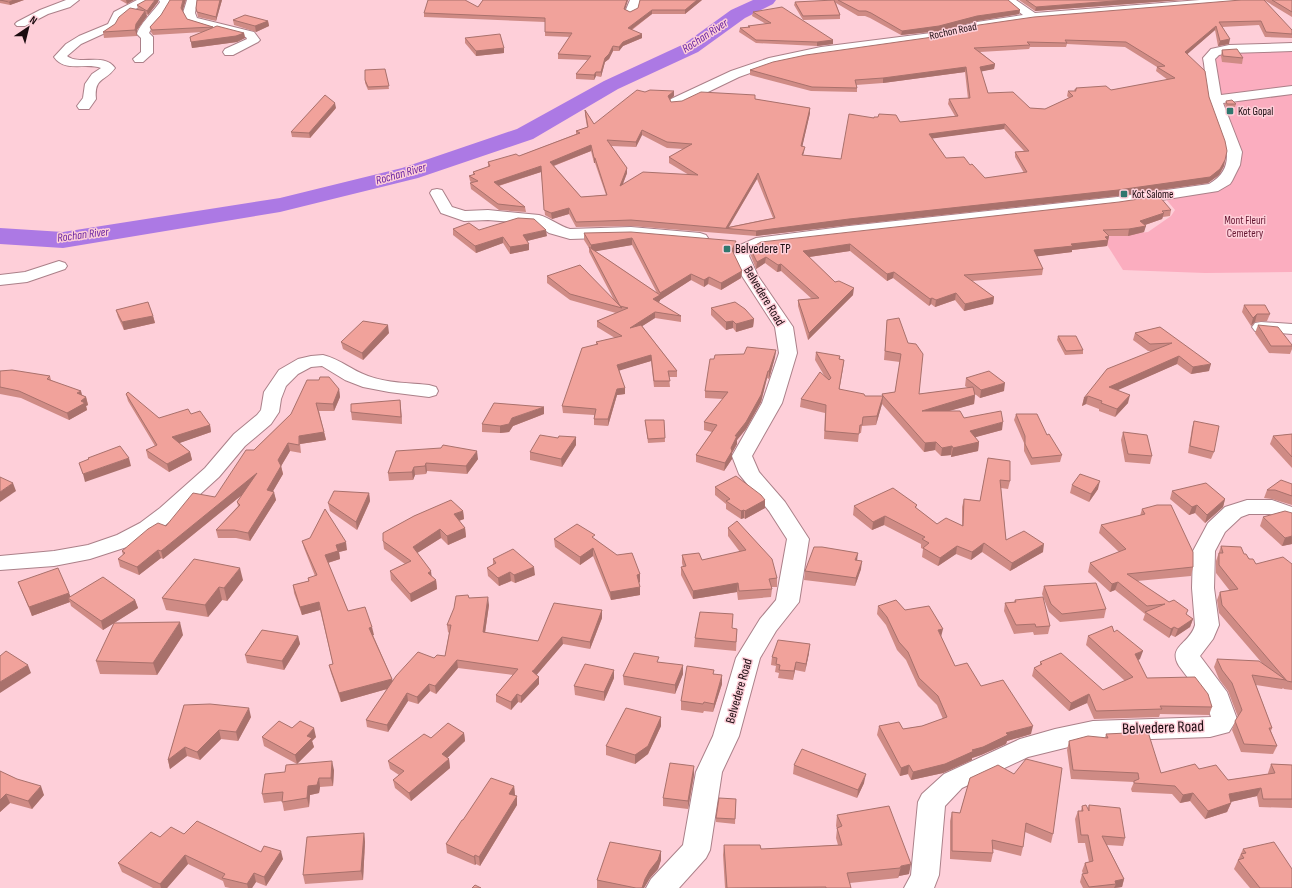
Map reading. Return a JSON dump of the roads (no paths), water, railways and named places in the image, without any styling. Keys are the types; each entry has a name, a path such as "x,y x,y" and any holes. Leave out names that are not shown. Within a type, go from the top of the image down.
{"street":[{"path":"21,24 44,12 66,5 74,0"},
{"path":"84,106 90,99 88,90 91,82 109,68 106,65 97,62 75,63 63,60 60,57 64,51 76,42 112,26 120,14 146,0"},
{"path":"139,60 147,53 147,37 143,34 144,30 157,16 166,2 164,0"},
{"path":"192,0 189,13 192,20 207,26 250,34 254,40 229,52"},
{"path":"631,12 635,0"},
{"path":"1009,0 1033,17"},
{"path":"1103,0 1115,9"},
{"name":"Rochon Road","path":"676,102 736,74 769,62 821,51 939,35 977,25 1033,17 1115,9 1240,0"},
{"path":"438,193 446,210 464,216 488,215 539,220 555,230 570,234 631,232 756,243 857,230 1117,202 1212,188 1225,181 1233,165 1235,152 1215,100 1212,70 1209,58 1215,52 1229,49 1292,47"},
{"path":"1215,100 1292,90"},
{"name":"Belvedere Road","path":"661,888 696,850 709,772 726,736 748,658 768,625 787,602 798,539 777,507 749,474 742,456 772,403 788,353 784,327 750,276 741,256 744,249 756,243"},
{"path":"0,280 27,277 59,266"},
{"path":"1261,327 1292,329"},
{"path":"0,563 30,562 83,553 122,542 155,523 223,462 239,442 262,423 270,412 271,398 281,378 296,367 309,361 318,360 329,362 353,376 372,383 429,391"},
{"name":"Belvedere Road","path":"919,888 925,875 932,802 953,781 1020,749 1055,739 1093,731 1210,727 1220,725 1224,719 1218,699 1188,660 1187,653 1193,649 1205,633 1207,625 1203,588 1204,551 1216,528 1233,512 1248,507 1257,506 1272,507 1292,514"}],"waterway":[{"name":"Rochan River","path":"0,236 63,240 280,205 410,173 525,134 611,85 691,48 738,14 767,0"}],"place":[{"name":"Kot Gopal","path":"1230,111"},
{"name":"Kot Salome","path":"1124,194"},
{"name":"Belvedere TP","path":"727,249"}],"park label":[{"name":"Mont Fleuri Cemetery","path":"1245,226"}]}
